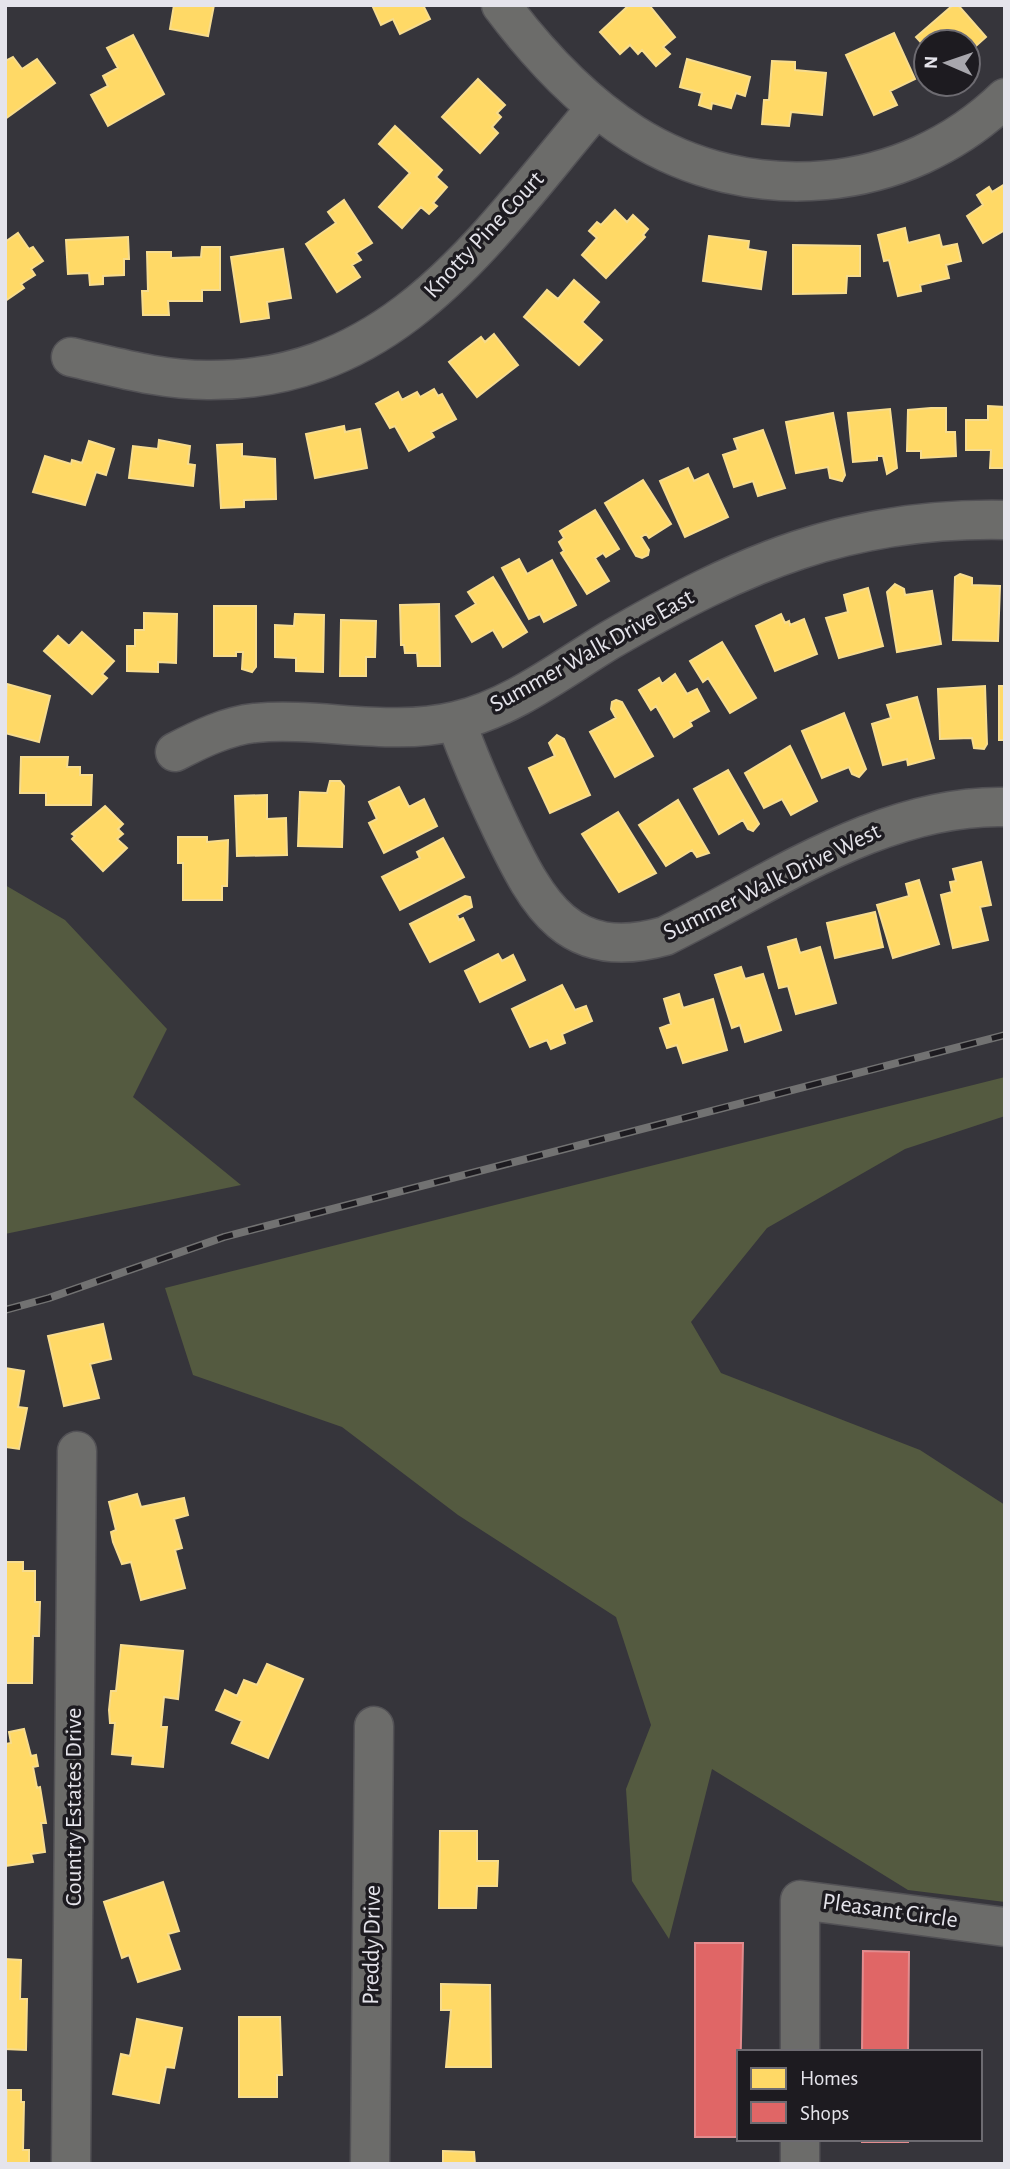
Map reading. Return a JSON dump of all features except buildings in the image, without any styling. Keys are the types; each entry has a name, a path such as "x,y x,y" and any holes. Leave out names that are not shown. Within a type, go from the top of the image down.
{"street":[{"path":"501,5 517,26 596,108 636,136 680,158 715,170 762,181 825,181 896,166 951,140 1005,98"},
{"name":"Knotty Pine Court","path":"71,357 145,374 220,380 279,373 349,349 391,326 449,279 596,108"},
{"name":"Summer Walk Drive East","path":"175,752 214,734 256,723 411,727 456,721 509,700 712,583 792,551 890,527 951,521 1005,520"},
{"name":"Summer Walk Drive West","path":"456,721 468,759 530,887 562,922 583,934 606,941 629,943 665,936 895,823 954,809 1005,807"},
{"name":"Country Estates Drive","path":"71,2164 77,1451"},
{"name":"Preddy Drive","path":"370,2164 374,1726"},
{"name":"Pleasant Circle","path":"800,2050 800,1900 1005,1927"},
{"path":"800,2141 800,2164"}],"green space":[{"path":"5,885 65,920 167,1029 133,1097 241,1185 5,1234"},
{"path":"1005,1077 1005,1116 905,1149 767,1228 691,1322 721,1373 920,1450 1005,1505 1005,1902 908,1890 712,1769 669,1939 632,1881 626,1789 651,1725 616,1617 458,1515 342,1427 193,1375 165,1288"}],"railway":[{"path":"5,1310 49,1298 224,1237 1005,1035"}]}
